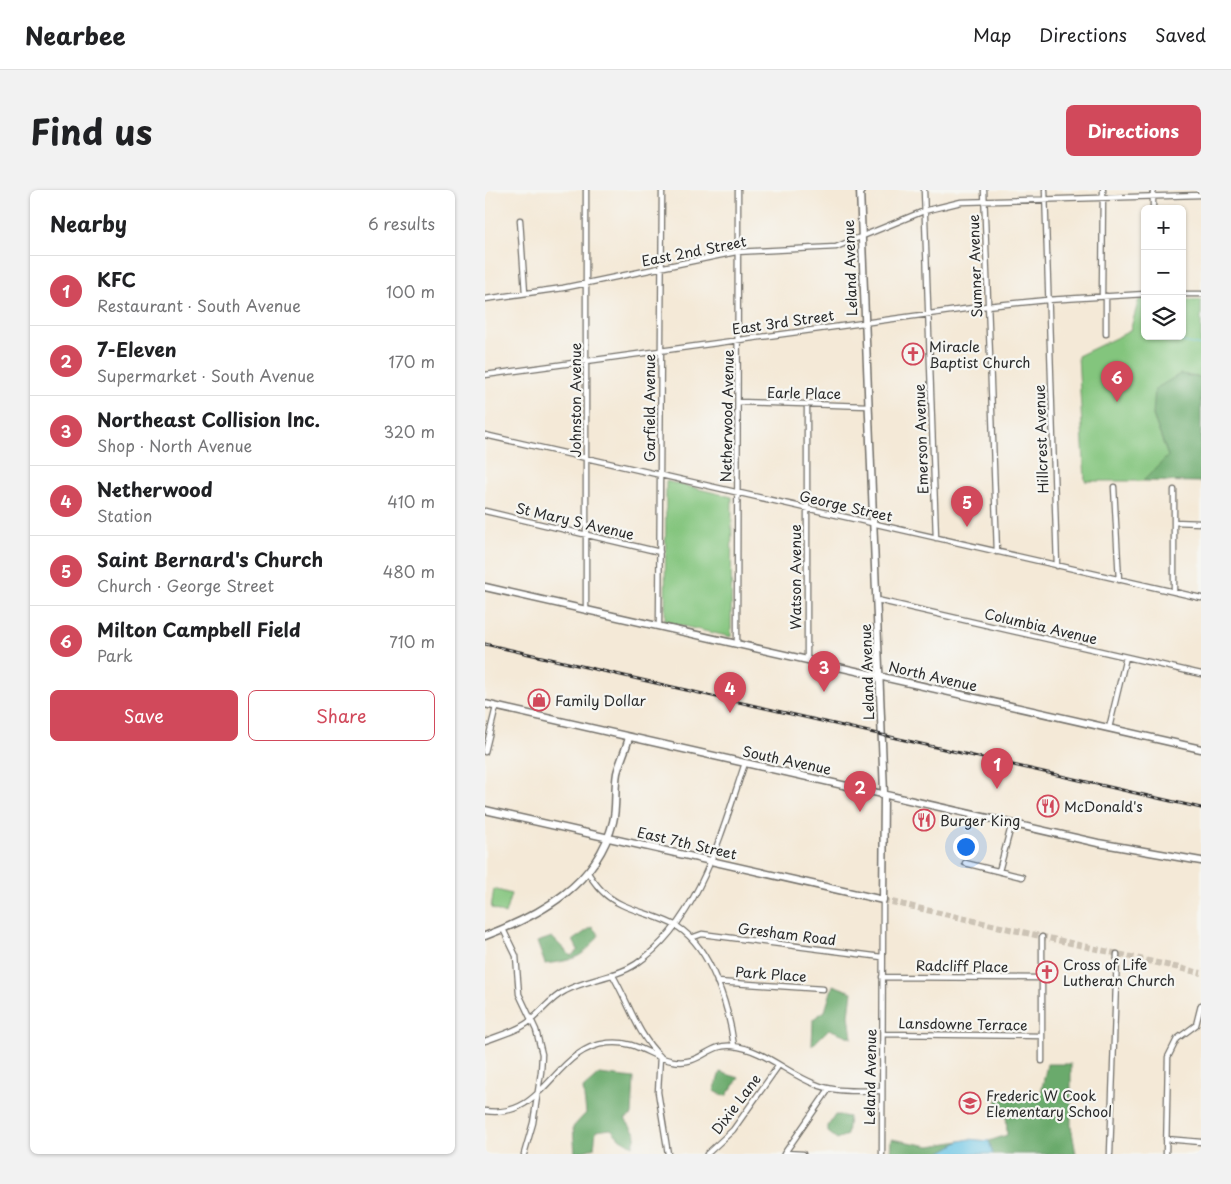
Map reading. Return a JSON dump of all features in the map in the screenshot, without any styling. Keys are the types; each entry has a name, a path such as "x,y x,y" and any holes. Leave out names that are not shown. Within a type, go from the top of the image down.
{"street":[{"name":"Johnston Avenue","path":"586,190 586,609"},
{"name":"Garfield Avenue","path":"659,625 662,190"},
{"name":"Netherwood Avenue","path":"737,643 738,190"},
{"name":"Leland Avenue","path":"860,190 884,793 882,1154"},
{"name":"Emerson Avenue","path":"924,190 936,538"},
{"name":"Sumner Avenue","path":"984,190 997,552"},
{"name":"Hillcrest Avenue","path":"1045,190 1047,300 1057,566"},
{"path":"1103,190 1106,334"},
{"path":"1153,190 1153,205"},
{"name":"East 2nd Street","path":"485,299 586,283 739,252 829,249 862,238 924,211 953,204 984,200 1201,195"},
{"path":"520,220 525,293"},
{"name":"East 3rd Street","path":"485,375 987,306 1141,294"},
{"path":"1186,294 1201,294"},
{"name":"Earle Place","path":"739,402 868,406"},
{"name":"Watson Avenue","path":"807,404 807,659"},
{"name":"George Street","path":"485,435 1201,598"},
{"path":"1114,487 1119,580"},
{"path":"1174,592 1175,490"},
{"name":"St Mary S Avenue","path":"485,511 660,552"},
{"path":"1174,522 1201,523"},
{"name":"North Avenue","path":"485,586 1201,749"},
{"name":"Columbia Avenue","path":"877,600 1201,674"},
{"path":"1109,728 1126,658"},
{"name":"South Avenue","path":"485,704 1098,843 1201,861"},
{"path":"485,752 496,707"},
{"path":"485,936 555,903 587,873 608,837 616,809 617,773 629,737"},
{"path":"485,1041 523,1026 562,992 576,985 637,964 677,926 720,839 745,763"},
{"name":"East 7th Street","path":"485,810 883,900"},
{"path":"999,871 1012,823"},
{"path":"965,864 1022,877"},
{"path":"587,873 602,892 613,900 677,926 691,938 704,957 717,982 727,1010 734,1046"},
{"path":"503,929 516,956 519,994 536,1030 541,1054 538,1096 528,1147 524,1154"},
{"name":"Gresham Road","path":"691,938 702,934 882,957"},
{"path":"1042,937 1042,1061"},
{"path":"1110,1154 1117,954"},
{"path":"612,974 626,997 646,1043 660,1056"},
{"name":"Radcliff Place","path":"882,976 1042,978"},
{"name":"Park Place","path":"717,982 823,989"},
{"path":"1165,1154 1169,1057 1177,1039 1196,1024 1201,1005"},
{"path":"1196,1024 1201,1028"},
{"name":"Lansdowne Terrace","path":"883,1034 1042,1036"},
{"path":"485,1111 493,1112 522,1106 538,1096 566,1062 591,1047 606,1043 628,1044 675,1061 691,1062 711,1049 734,1046 829,1089 883,1091"},
{"path":"660,1056 658,1092 667,1154"},
{"name":"Dixie Lane","path":"707,1154 733,1130 779,1065"},
{"path":"785,1153 829,1089"},
{"path":"1166,1139 1201,1142"},
{"path":"785,1153 803,1154"}],"green space":[{"path":"1139,299 1141,299 1141,340 1186,340 1186,300 1201,300 1201,378 1180,374 1153,415 1168,456 1143,481 1085,481 1078,356 1130,331"},
{"path":"1180,374 1201,378 1201,482 1143,481 1168,456 1153,415 1155,389"},
{"path":"666,481 732,497 731,637 665,622"},
{"path":"494,889 511,894 505,914 491,908"},
{"path":"592,927 599,935 582,954 563,961 545,964 537,942 552,937 571,956 578,950 573,940"},
{"path":"833,985 852,992 849,1015 852,1038 829,1029 812,1046 813,1019 825,1011"},
{"path":"1047,1064 1071,1064 1071,1126 1076,1154 993,1154 989,1141 1007,1135 1006,1112 996,1110 997,1099 1030,1100 1041,1093"},
{"path":"720,1072 739,1078 726,1096 714,1091"},
{"path":"599,1074 634,1078 632,1115 625,1119 636,1134 633,1146 620,1139 611,1129 596,1131 594,1148 575,1154 573,1127 586,1113 583,1088"},
{"path":"835,1115 849,1117 847,1135 837,1139 828,1132 828,1126"},
{"path":"891,1139 930,1146 960,1141 938,1154 890,1154"}],"water":[{"path":"969,1139 989,1141 993,1154 938,1154 960,1141"}],"waterway":[{"path":"1175,340 1201,346"}],"tunnel":[{"path":"883,900 1201,973"}],"railway":[{"path":"485,644 1201,808"}],"place":[{"name":"Miracle Baptist Church","path":"913,354"},
{"name":"Milton Campbell Field","path":"1117,402"},
{"name":"Saint Bernard's Church","path":"967,527"},
{"name":"Northeast Collision Inc.","path":"824,692"},
{"name":"Family Dollar","path":"539,700"},
{"name":"Netherwood","path":"730,713"},
{"name":"KFC","path":"997,789"},
{"name":"McDonald's","path":"1048,806"},
{"name":"7-Eleven","path":"860,812"},
{"name":"Burger King","path":"924,820"},
{"name":"Cross of Life Lutheran Church","path":"1047,972"},
{"name":"Frederic W Cook Elementary School","path":"970,1103"}]}
